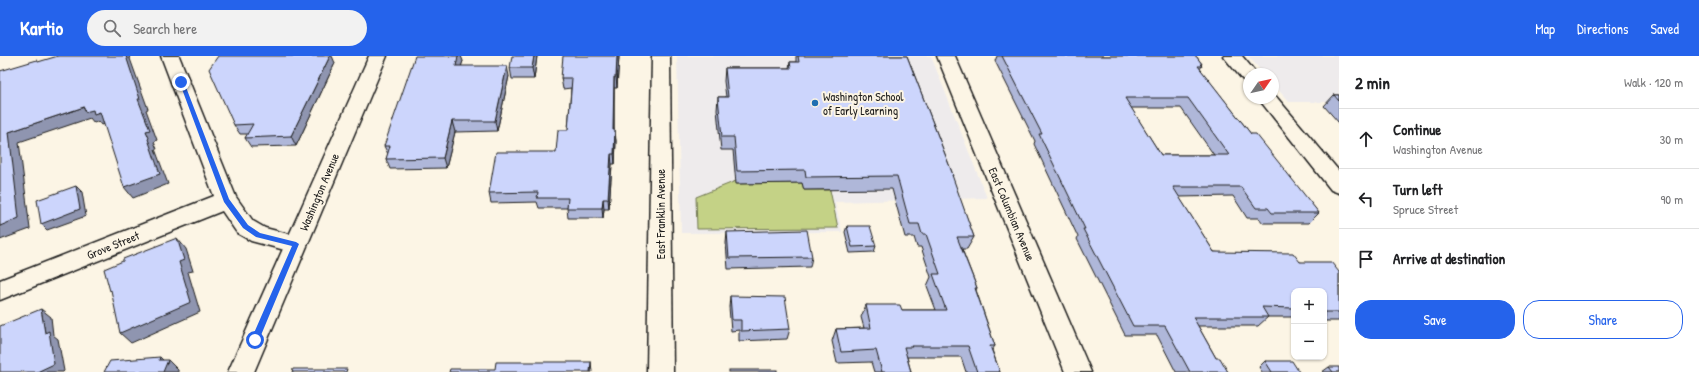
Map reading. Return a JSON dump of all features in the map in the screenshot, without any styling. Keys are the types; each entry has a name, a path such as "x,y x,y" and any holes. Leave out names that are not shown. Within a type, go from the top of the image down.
{"street":[{"path":"170,56 226,200 245,227 259,235 296,244"},
{"name":"Washington Avenue","path":"241,372 378,56"},
{"name":"East Franklin Avenue","path":"660,372 661,56"},
{"name":"East Columbian Avenue","path":"946,56 1078,372"},
{"path":"1232,56 1243,69"},
{"path":"1272,104 1339,185"},
{"name":"Grove Street","path":"0,290 226,200"}],"shaded area":[{"path":"677,56 931,56 987,198 835,202 842,232 681,233"},
{"path":"1248,56 1339,56 1339,102 1289,102 1279,91 1279,68 1259,68"}],"green space":[{"path":"736,181 737,184 802,183 804,190 830,190 838,228 697,229 696,197"}],"building":[{"path":"58,56 126,56 140,99 138,99 150,130 146,131 160,174 124,187 100,112 94,114 93,110 85,112 84,107 9,132 19,218 0,226 0,71 37,60 38,62"},
{"path":"218,56 330,56 291,136 245,138 253,124 234,125 209,69"},
{"path":"415,56 458,56 456,66 507,66 495,121 452,121 443,158 386,159 390,146 384,146"},
{"path":"512,56 534,56 532,68 510,68"},
{"path":"563,56 617,56 616,77 614,77 614,154 611,154 608,199 603,199 602,208 567,208 568,198 537,198 538,192 489,193 496,152 556,152 558,130 568,130 572,78 561,78"},
{"path":"798,56 907,56 953,175 974,237 957,237 977,288 975,288 995,346 990,346 1000,372 977,372 968,346 904,347 911,372 882,372 876,350 841,352 836,329 871,328 866,305 900,305 902,310 946,310 933,274 940,274 926,234 922,234 919,224 910,224 897,176 806,177 805,170 737,171 734,137 722,137 718,97 728,97 725,68 791,68 790,62 799,62"},
{"path":"1002,56 1196,56 1202,64 1200,64 1202,66 1198,66 1251,134 1256,134 1319,213 1272,213 1268,208 1256,208 1241,187 1173,187 1214,252 1293,253 1300,262 1331,262 1339,272 1339,312 1327,312 1327,288 1291,288 1291,308 1262,307 1268,317 1193,317 1216,358 1220,358 1228,372 1190,372 1165,326 1133,326 1083,229 1085,229 1039,134 1042,134","holes":["1125,98 1188,98 1229,155 1161,155"]},
{"path":"1334,95 1339,95 1339,101"},
{"path":"76,186 80,209 41,224 37,200"},
{"path":"847,226 870,226 876,246 852,247"},
{"path":"807,230 812,257 729,258 727,232"},
{"path":"177,238 184,260 179,262 191,302 120,333 111,290 110,291 104,269 123,261 123,259"},
{"path":"730,296 785,297 790,329 741,331 741,320 732,320"},
{"path":"41,309 45,333 49,331 54,364 37,372 0,372 0,326"},
{"path":"160,357 159,360 168,360 163,372 104,372 110,361"},
{"path":"1265,361 1292,361 1299,372 1272,372"},
{"path":"496,362 591,362 590,372 449,372 450,369 495,369"},
{"path":"1329,367 1339,367 1339,372 1333,372"},
{"path":"293,369 347,369 346,372 292,372"},
{"path":"729,370 777,370 777,372 729,372"}],"place":[{"name":"Washington School of Early Learning","path":"815,103"}],"route":[{"path":"181,82 226,200 245,227 259,235 296,244 255,340"}]}
